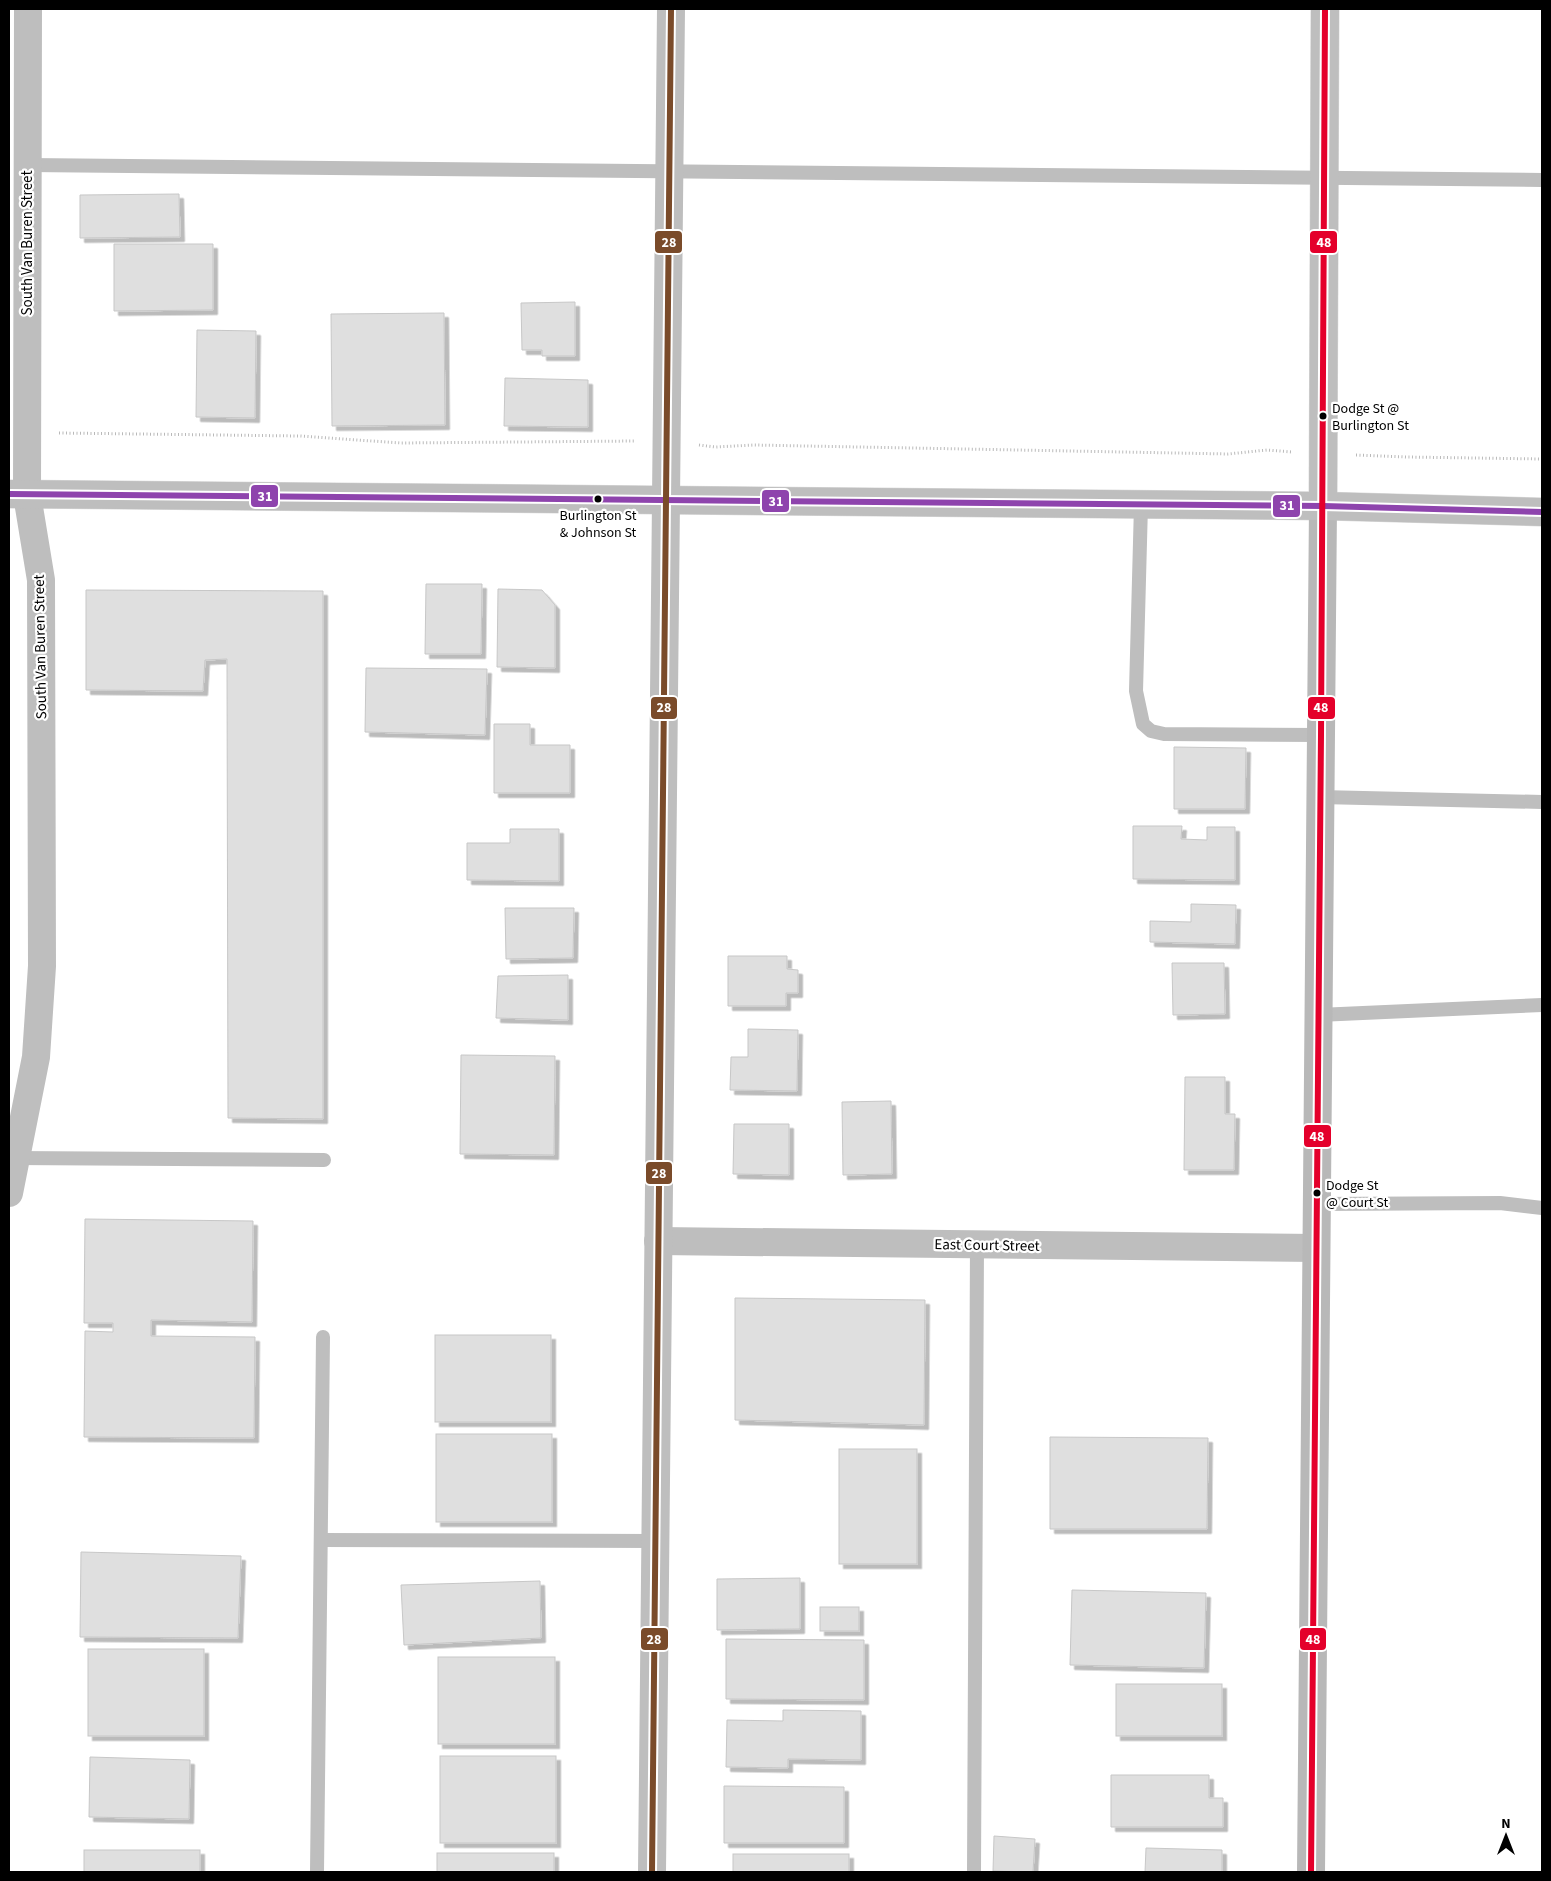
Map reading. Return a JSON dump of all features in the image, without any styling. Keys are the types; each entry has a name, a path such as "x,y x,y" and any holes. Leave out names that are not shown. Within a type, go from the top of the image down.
{"main road":[{"path":"1311,1872 1323,506"}],"street":[{"name":"South Van Buren Street","path":"9,1192 12,1158 36,1056 42,966 41,580 18,494 27,432 28,9"},
{"path":"652,1872 670,9"},
{"path":"1323,506 1326,9"},
{"path":"18,494 1323,506 1542,512"},
{"name":"East Court Street","path":"658,1241 1316,1248"}],"lane":[{"path":"28,165 1542,180"},
{"path":"1141,505 1136,692 1142,724 1151,731 1164,734 1321,735"},
{"path":"1320,797 1542,802"},
{"path":"1318,1015 1542,1006"},
{"path":"12,1158 324,1160"},
{"path":"1317,1204 1500,1203 1542,1208"},
{"path":"974,1872 977,1244"},
{"path":"317,1872 323,1337"},
{"path":"321,1540 655,1541"}],"path":[{"path":"27,432 300,436 401,443 666,441 715,447 774,446 1228,454 1267,450 1406,457 1542,459"}],"building":[{"path":"179,194 180,237 80,238 80,195"},
{"path":"114,244 213,244 213,310 114,311"},
{"path":"575,302 575,356 542,356 542,350 522,350 521,303"},
{"path":"444,313 445,425 332,426 331,314"},
{"path":"197,330 256,331 255,418 196,417"},
{"path":"505,378 588,380 588,427 504,426"},
{"path":"426,584 482,584 481,654 425,654"},
{"path":"498,589 542,590 555,605 555,668 497,667"},
{"path":"86,590 323,591 323,1119 228,1118 227,659 205,660 203,691 86,690"},
{"path":"366,668 487,669 485,735 365,732"},
{"path":"494,724 530,724 530,745 570,745 570,793 494,793"},
{"path":"1174,747 1246,748 1245,809 1174,809"},
{"path":"1133,826 1182,826 1181,839 1207,840 1207,827 1235,827 1235,880 1133,879"},
{"path":"510,829 559,829 559,881 467,880 467,843 510,843"},
{"path":"1191,904 1236,905 1235,944 1150,942 1150,921 1191,922"},
{"path":"505,908 574,908 573,958 506,959"},
{"path":"728,956 787,956 787,969 798,970 798,993 786,993 786,1006 728,1006"},
{"path":"1172,963 1224,963 1225,1014 1173,1015"},
{"path":"568,975 568,1020 496,1018 498,976"},
{"path":"748,1029 798,1030 797,1091 730,1090 731,1057 748,1057"},
{"path":"461,1055 555,1056 554,1155 460,1154"},
{"path":"1185,1077 1225,1077 1225,1114 1235,1114 1234,1170 1184,1170"},
{"path":"891,1101 892,1174 843,1175 842,1102"},
{"path":"734,1124 789,1124 789,1175 733,1174"},
{"path":"85,1219 253,1221 252,1322 151,1320 151,1336 255,1337 254,1438 84,1437 85,1331 113,1332 113,1323 84,1323"},
{"path":"735,1298 925,1300 924,1425 735,1420"},
{"path":"435,1335 551,1335 551,1422 435,1422"},
{"path":"436,1434 552,1434 552,1522 436,1522"},
{"path":"1050,1437 1208,1438 1207,1529 1050,1529"},
{"path":"839,1449 917,1449 917,1564 839,1564"},
{"path":"81,1552 241,1556 238,1638 80,1637"},
{"path":"800,1578 800,1629 717,1630 717,1579"},
{"path":"540,1581 541,1638 404,1645 401,1585"},
{"path":"1072,1590 1206,1593 1204,1668 1070,1665"},
{"path":"820,1607 859,1607 859,1631 820,1631"},
{"path":"726,1639 864,1640 864,1700 726,1699"},
{"path":"88,1649 204,1649 204,1736 88,1736"},
{"path":"438,1657 555,1657 555,1744 438,1744"},
{"path":"1116,1684 1222,1684 1222,1736 1116,1736"},
{"path":"783,1710 861,1711 861,1760 788,1759 788,1768 726,1767 727,1720 783,1721"},
{"path":"440,1756 556,1756 556,1843 440,1843"},
{"path":"90,1757 190,1760 189,1819 89,1817"},
{"path":"1111,1775 1209,1775 1209,1798 1223,1798 1223,1827 1111,1827"},
{"path":"724,1786 844,1787 844,1843 724,1843"},
{"path":"994,1836 1035,1839 1033,1872 993,1871"},
{"path":"1146,1848 1222,1850 1222,1872 1145,1872"},
{"path":"84,1850 200,1850 200,1872 84,1872"},
{"path":"437,1853 554,1853 554,1872 437,1872"},
{"path":"733,1854 849,1854 849,1872 733,1872"}],"transit line":[{"name":"28","path":"652,1872 671,9"},
{"name":"48","path":"1311,1872 1325,9"},
{"name":"31","path":"9,494 1323,506 1542,512"}],"place":[{"name":"Dodge St @ Burlington St","path":"1323,416"},
{"name":"Burlington St & Johnson St","path":"598,499"},
{"name":"Dodge St @ Court St","path":"1317,1193"}]}
